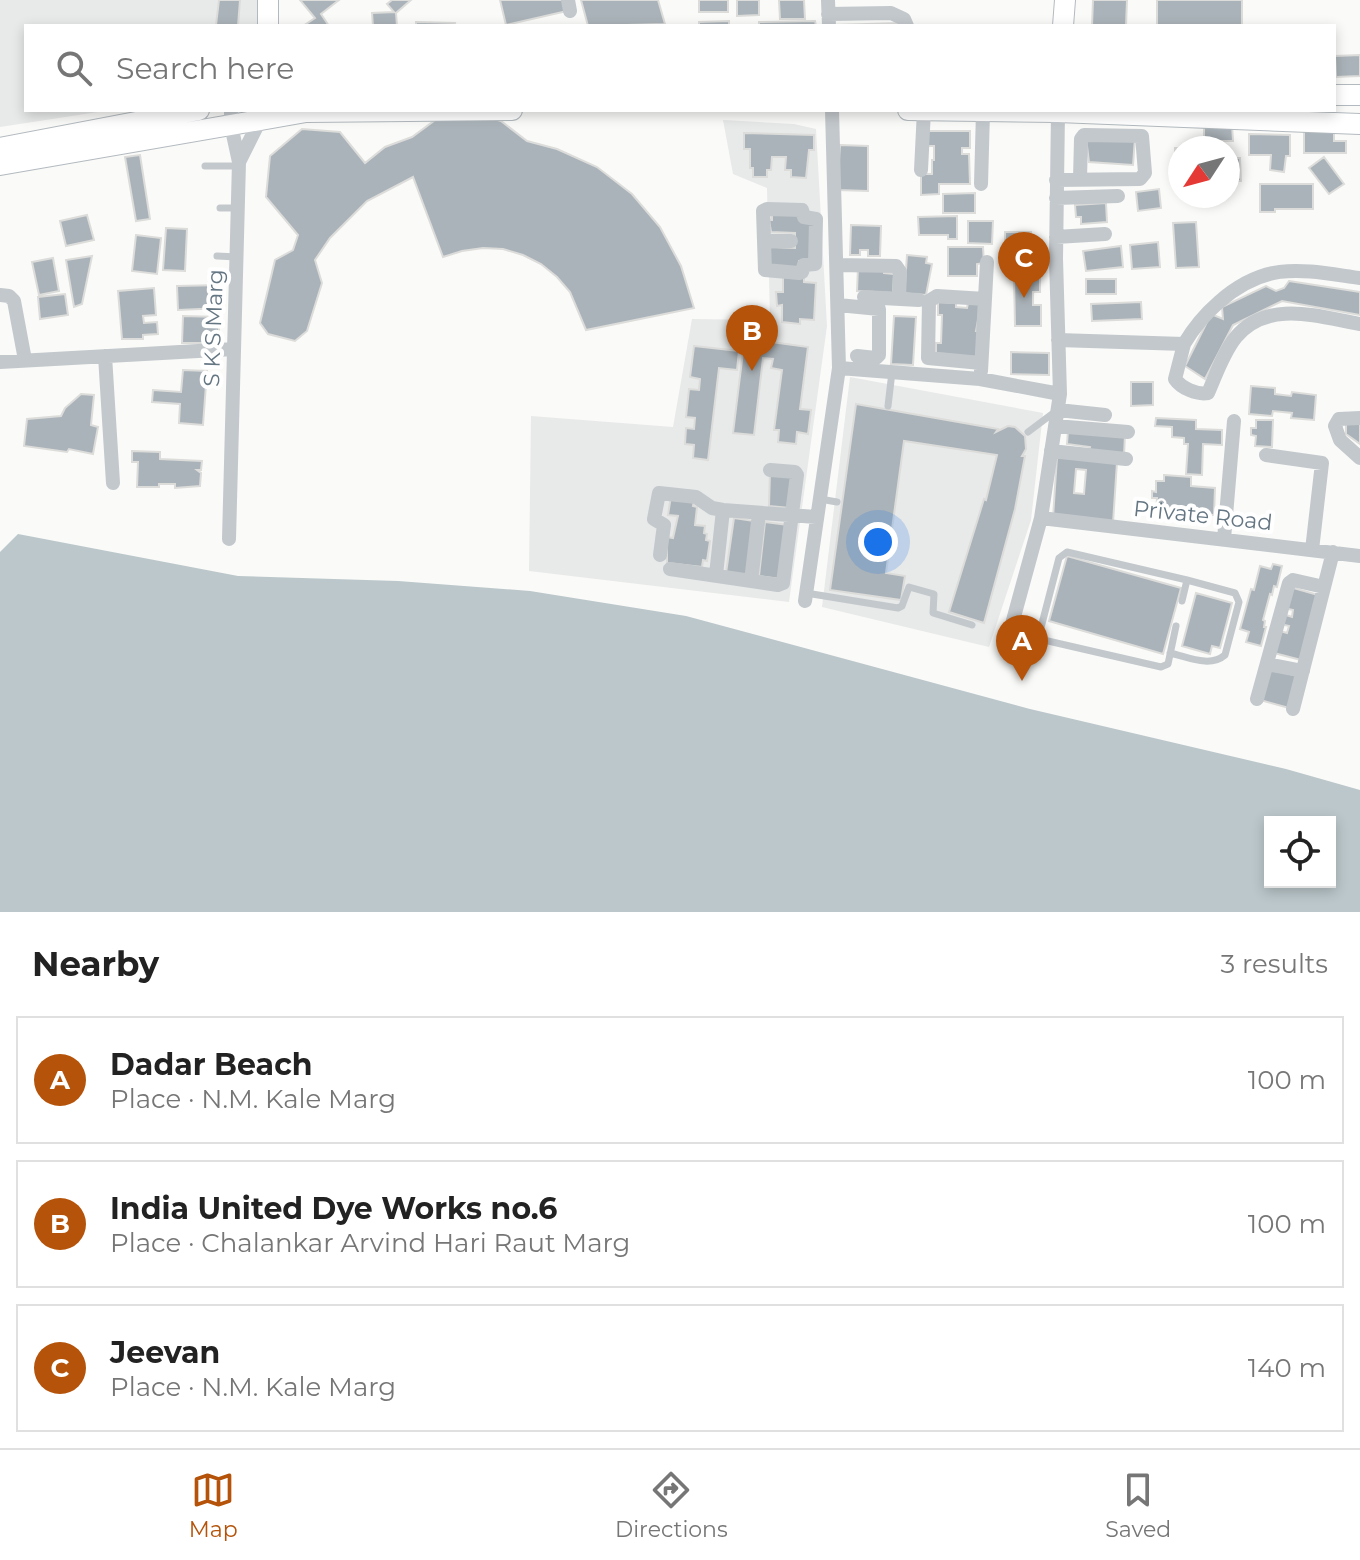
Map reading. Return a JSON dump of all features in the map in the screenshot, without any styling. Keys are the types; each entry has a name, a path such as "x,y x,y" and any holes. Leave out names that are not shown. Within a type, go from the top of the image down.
{"main road":[{"path":"268,0 268,24"},
{"path":"1063,24 1065,0"},
{"path":"1336,95 1360,95"},
{"path":"0,165 231,118 306,112"},
{"path":"1062,112 1110,124 1360,124"},
{"path":"7,146 146,113"}],"street":[{"path":"828,13 891,13 904,19 906,24"},
{"path":"805,597 839,368 832,112"},
{"path":"921,170 924,112"},
{"path":"981,184 983,112"},
{"path":"1007,639 1041,518 1060,427 1056,237 1058,112"},
{"name":"S K S Marg","path":"229,539 239,164 262,116"},
{"path":"231,118 239,164"},
{"path":"1056,180 1140,179 1144,176 1142,136 1110,124 1086,134 1082,138 1080,179"},
{"path":"1056,198 1118,196"},
{"path":"767,209 802,210 804,217 816,218 815,264 805,264 802,272 765,270 764,241 763,211 767,209"},
{"path":"1056,237 1105,234"},
{"path":"764,241 791,241"},
{"path":"816,241 837,241"},
{"path":"980,379 987,262"},
{"path":"837,265 896,266 900,272 899,299"},
{"path":"1360,278 1288,270 1262,273 1233,290 1198,320 1184,344 1175,379 1181,387 1208,393 1237,336 1249,325 1271,314 1294,312 1360,324"},
{"path":"0,295 9,296 14,301 25,360"},
{"path":"981,363 928,358 928,314 929,301 934,297 985,299"},
{"path":"838,301 919,300"},
{"path":"838,301 879,309 879,355 876,358 857,356"},
{"path":"1058,340 1184,344"},
{"path":"0,362 234,349"},
{"path":"105,356 113,483"},
{"path":"839,368 980,379 1060,394"},
{"path":"1058,410 1105,415"},
{"path":"1360,418 1339,419 1335,426 1340,440 1360,458"},
{"path":"1224,539 1234,421"},
{"path":"1060,427 1128,432"},
{"path":"1057,452 1126,459"},
{"path":"1266,455 1322,463 1312,550"},
{"path":"670,569 778,585 784,582 797,475 795,472 770,470"},
{"path":"660,555 664,525 654,519 659,493 696,497 712,508 723,510 816,517"},
{"path":"716,575 723,510"},
{"path":"751,581 759,513"},
{"name":"Private Road","path":"1041,518 1360,556"},
{"path":"1293,709 1333,552"},
{"path":"1257,699 1289,583 1293,580 1324,587"},
{"path":"1267,664 1303,671"}],"lane":[{"path":"205,166 239,164"},
{"path":"220,208 238,208"},
{"path":"217,256 237,257"},
{"path":"888,406 892,372"},
{"path":"1028,432 1058,410"},
{"path":"819,499 837,502"},
{"path":"1038,639 1062,554 1067,552 1235,593 1239,602 1225,655 1220,660 1211,663 1170,653"},
{"path":"1182,601 1187,580"},
{"path":"805,597 898,608 902,606 909,587 934,594 933,613 972,625"},
{"path":"1007,639 1038,639 1161,667 1168,664 1176,626"}],"shaded area":[{"path":"0,0 262,0 262,24 24,24 24,112 98,112 0,127"},
{"path":"723,120 794,124 816,129 827,326 789,602 529,571 531,416 673,427 692,319 770,320 767,188 733,174"},
{"path":"850,377 1043,413 1031,520 989,647 822,607"},
{"path":"18,534 238,576 398,581 530,591 686,616 1030,709 1286,769 1360,790 1360,912 0,912 0,552"}],"building":[{"path":"219,0 240,0 238,24 216,24"},
{"path":"300,0 339,0 321,14 328,24 306,24 315,18"},
{"path":"392,0 411,0 396,13 397,24 373,24 372,13 394,12 387,4"},
{"path":"500,0 564,0 567,11 506,24"},
{"path":"581,0 658,0 665,24 587,24"},
{"path":"699,0 728,0 728,12 699,12"},
{"path":"737,0 759,0 759,15 737,16"},
{"path":"779,0 804,0 805,19 780,19"},
{"path":"1093,0 1127,0 1126,24 1092,24"},
{"path":"1157,0 1242,0 1242,24 1157,24"},
{"path":"729,21 729,24 699,24"},
{"path":"815,21 816,24 759,24"},
{"path":"416,22 455,23 455,24"},
{"path":"1360,55 1360,76 1336,77 1336,56"},
{"path":"470,112 501,121 527,141 557,149 597,167 632,194 660,227 681,266 694,308 586,330 570,292 541,264 503,249 483,248 443,257 413,177 367,201 330,238 315,260 322,283 307,331 295,341 268,334 260,323 275,260 293,250 298,235 266,197 270,156 302,129 340,132 365,163 385,147 412,137 438,118"},
{"path":"1232,124 1233,136 1204,136 1204,125"},
{"path":"1304,125 1334,125 1334,141 1346,141 1346,153 1304,153"},
{"path":"927,131 970,131 970,148 962,148 962,154 969,154 970,184 939,184 939,194 921,195 921,174 932,174 934,160 934,146 928,146"},
{"path":"744,133 814,135 814,150 809,150 806,178 791,177 791,170 785,170 786,157 772,157 767,177 753,177 750,149 744,149"},
{"path":"1249,134 1290,135 1290,156 1286,156 1284,172 1270,170 1271,155 1249,155"},
{"path":"1086,138 1135,138 1133,165 1089,162"},
{"path":"840,145 868,146 868,191 837,190"},
{"path":"140,155 150,219 136,221 125,157"},
{"path":"1324,157 1344,184 1329,194 1309,168"},
{"path":"1260,184 1313,184 1313,209 1260,212"},
{"path":"1159,189 1161,208 1138,211 1136,192"},
{"path":"975,193 975,213 943,213 943,194"},
{"path":"1106,203 1107,222 1081,224 1081,217 1076,217 1075,205"},
{"path":"772,211 801,212 815,220 814,261 799,261 798,270 769,269 770,247 795,248 795,233 771,232 769,220 772,220"},
{"path":"87,215 94,240 66,246 60,221"},
{"path":"957,216 957,239 948,239 948,235 919,235 918,217"},
{"path":"968,221 993,221 992,244 968,243"},
{"path":"1196,222 1199,267 1176,268 1173,223"},
{"path":"851,225 881,226 880,256 868,256 868,250 860,250 860,255 850,255"},
{"path":"166,228 187,229 185,271 163,270"},
{"path":"1005,232 1031,232 1030,259 1005,258"},
{"path":"136,235 161,238 157,274 132,271"},
{"path":"1158,242 1160,267 1132,269 1130,245"},
{"path":"1121,246 1123,267 1086,271 1083,251"},
{"path":"948,247 983,247 984,263 977,264 977,276 948,276"},
{"path":"907,255 927,257 926,263 932,264 926,295 901,293 905,284"},
{"path":"92,256 82,304 74,307 66,260"},
{"path":"53,258 59,291 39,295 32,262"},
{"path":"858,267 884,269 884,273 894,274 893,293 857,291"},
{"path":"783,276 804,277 804,282 816,283 814,320 800,319 800,324 782,322 782,305 777,306 776,292 783,292"},
{"path":"1040,276 1040,292 1033,292 1033,305 1041,305 1041,326 1015,326 1014,277"},
{"path":"1086,279 1116,279 1116,294 1086,294"},
{"path":"1289,281 1360,292 1360,315 1282,301 1233,325 1205,379 1185,366 1211,314 1223,319 1222,307 1266,286 1276,291 1284,288"},
{"path":"221,285 222,308 178,310 177,286"},
{"path":"154,288 156,315 143,316 144,323 157,322 158,334 143,335 143,339 122,339 118,291"},
{"path":"65,294 68,315 40,319 38,297"},
{"path":"938,302 956,303 956,307 967,308 968,303 981,304 976,331 980,331 978,359 936,355 936,343 941,343 942,315 938,315"},
{"path":"1141,302 1142,319 1092,321 1091,304"},
{"path":"183,316 219,317 219,343 182,343"},
{"path":"894,316 916,317 913,365 891,364"},
{"path":"743,338 808,347 800,409 811,410 808,434 797,432 796,444 778,442 779,430 774,430 782,370 771,368 773,359 763,358 754,435 733,433"},
{"path":"694,346 739,351 737,370 719,368 708,460 693,458 694,445 685,444 686,428 694,429 695,418 686,417 689,389 699,390 700,379 690,377"},
{"path":"1011,352 1049,353 1049,375 1011,374"},
{"path":"183,370 207,371 203,425 179,423 180,404 152,402 153,390 181,392"},
{"path":"1131,382 1153,382 1153,405 1131,406"},
{"path":"1251,386 1275,388 1275,394 1291,396 1292,392 1316,395 1314,420 1291,418 1292,413 1273,411 1272,416 1249,414"},
{"path":"81,394 94,395 91,425 98,427 93,454 24,446 27,419 61,416 65,408"},
{"path":"856,404 998,429 996,432 1008,426 1015,427 1025,436 1026,449 1022,456 1025,456 1015,509 984,623 949,612 986,500 997,455 904,441 886,573 905,576 901,600 830,590"},
{"path":"1156,418 1196,420 1196,429 1222,430 1222,445 1203,444 1202,475 1186,474 1188,444 1184,444 1184,438 1172,437 1172,427 1155,426"},
{"path":"1256,420 1273,420 1272,447 1255,446 1256,436 1251,435 1251,428 1256,428"},
{"path":"1346,423 1360,423 1360,444 1346,434"},
{"path":"1068,430 1125,435 1124,455 1089,452 1090,447 1067,444"},
{"path":"132,451 160,452 160,459 202,461 201,470 197,470 201,473 200,486 175,488 175,484 159,484 159,487 137,487 138,462 132,462"},
{"path":"1057,457 1117,462 1113,523 1053,518","holes":["1076,469 1086,470 1084,494 1074,493"]},
{"path":"770,472 794,475 790,508 769,506"},
{"path":"1164,475 1191,477 1191,486 1215,488 1214,515 1156,514 1157,498 1152,498 1152,491 1156,492 1156,481 1164,481"},
{"path":"671,496 694,500 693,506 697,507 695,525 705,526 706,540 710,541 707,561 703,560 702,567 667,563 667,537 673,538 678,516 668,515"},
{"path":"734,518 754,521 747,576 726,573"},
{"path":"765,522 788,525 781,579 759,576"},
{"path":"1067,556 1181,588 1163,654 1049,621"},
{"path":"1273,564 1282,566 1263,620 1266,627 1261,646 1246,642 1249,632 1240,629 1260,566 1271,569"},
{"path":"1290,587 1318,595 1301,660 1274,653 1280,631 1287,633 1289,626 1280,624 1283,614 1292,617 1293,610 1284,608"},
{"path":"1196,593 1232,603 1220,648 1212,646 1210,654 1182,646"},
{"path":"1268,668 1297,676 1289,708 1260,700"}],"place":[{"name":"Jeevan","path":"1024,298"},
{"name":"India United Dye Works no.6","path":"752,371"},
{"name":"Dadar Beach","path":"1022,681"}]}
